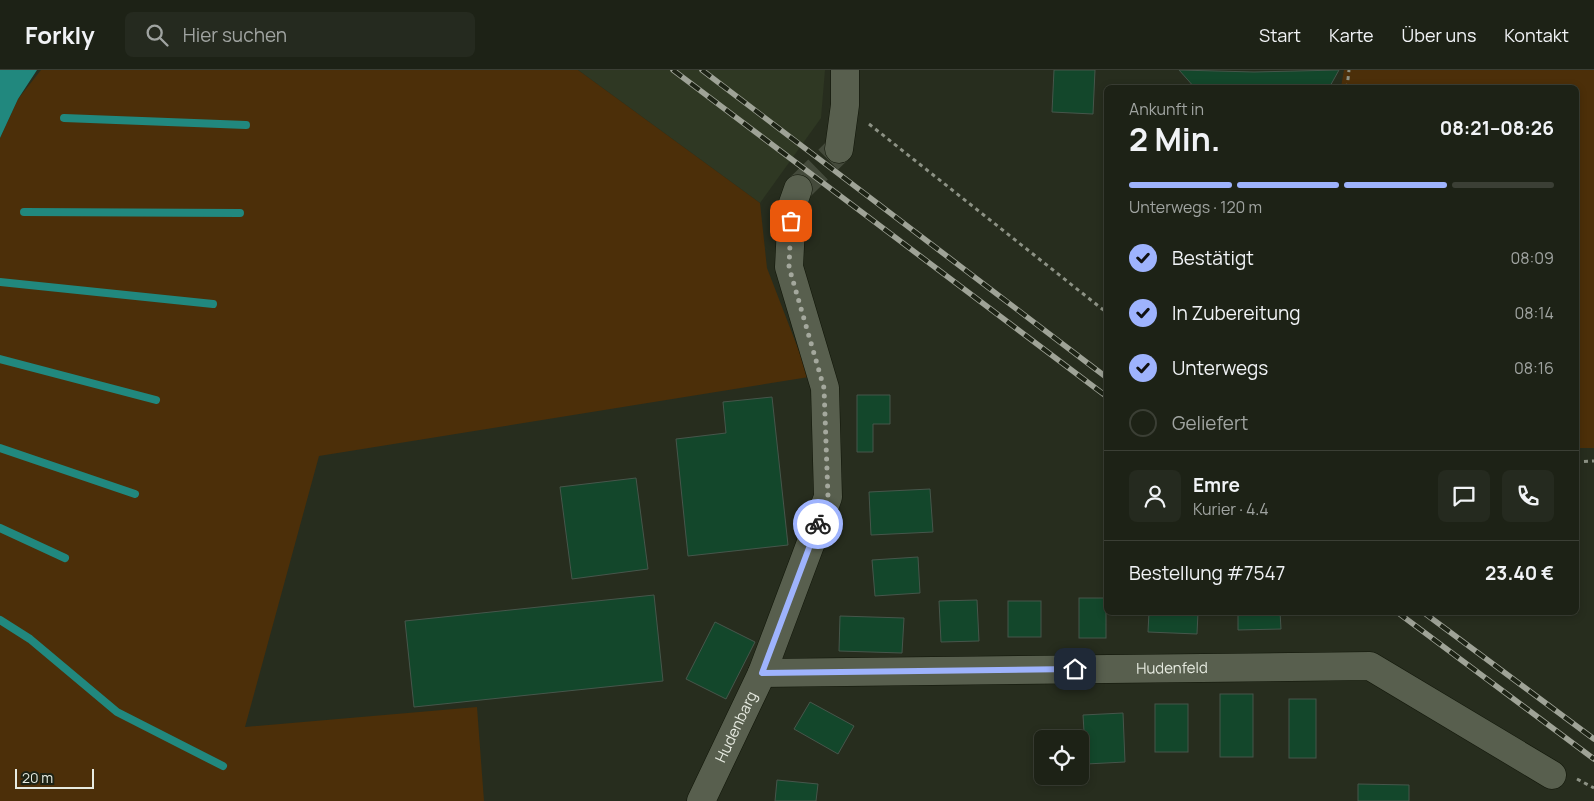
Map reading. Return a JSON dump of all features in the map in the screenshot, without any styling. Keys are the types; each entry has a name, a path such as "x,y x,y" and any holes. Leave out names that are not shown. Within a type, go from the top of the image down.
{"street":[{"path":"839,149 846,104 845,70"},
{"name":"Hudenbarg","path":"702,801 762,673 828,497 824,388 789,267 792,206 798,189"},
{"name":"Hudenfeld","path":"762,673 1370,666 1552,774"}],"path":[{"path":"1347,85 1349,70"},
{"path":"846,104 1104,310"},
{"path":"1579,462 1594,461"}],"shaded area":[{"path":"41,70 578,70 760,203 767,268 809,377 319,456 245,727 477,707 484,801 0,801 0,138 18,99"},
{"path":"578,70 825,70 821,118 760,203"},
{"path":"1344,70 1594,70 1594,448 1579,448 1579,85 1341,85"}],"water":[{"path":"0,70 37,70 18,99 0,138"}],"building":[{"path":"1054,70 1095,70 1093,114 1052,112"},
{"path":"1179,70 1254,72 1339,70 1331,85 1192,85"},
{"path":"857,395 890,395 890,424 873,424 873,452 857,452"},
{"path":"772,397 788,545 688,556 676,439 726,433 723,402"},
{"path":"636,478 648,569 572,579 560,487"},
{"path":"930,489 933,532 871,535 869,492"},
{"path":"918,557 920,593 875,596 872,560"},
{"path":"654,595 663,681 414,707 405,621"},
{"path":"1079,598 1104,598 1106,638 1079,638"},
{"path":"977,600 979,641 941,642 939,601"},
{"path":"1008,601 1041,601 1041,637 1008,637"},
{"path":"1149,615 1198,615 1197,634 1148,632"},
{"path":"1238,615 1280,615 1281,629 1238,630"},
{"path":"840,616 904,618 902,653 839,651"},
{"path":"715,622 755,642 726,699 686,679"},
{"path":"1220,694 1253,694 1253,757 1220,757"},
{"path":"1289,699 1316,699 1316,758 1289,758"},
{"path":"810,702 854,726 838,754 794,729"},
{"path":"1155,704 1188,704 1188,752 1155,752"},
{"path":"1123,713 1125,762 1089,764 1089,730 1084,730 1083,715"},
{"path":"777,780 818,784 816,801 775,801"},
{"path":"1358,784 1409,785 1409,801 1358,801"}],"waterway":[{"path":"64,118 246,125"},
{"path":"24,212 240,213"},
{"path":"0,282 213,304"},
{"path":"0,359 156,400"},
{"path":"0,448 135,494"},
{"path":"0,528 65,558"},
{"path":"0,620 30,639 117,712 223,766"}],"tunnel":[{"path":"798,189 839,149"}],"railway":[{"path":"673,70 1104,394"},
{"path":"702,70 1104,375"},
{"path":"1401,615 1594,759"},
{"path":"1427,615 1594,739"}],"way so far":[{"path":"791,221 789,267 824,388 828,497 818,524"}],"route":[{"path":"818,524 762,673 1075,669"}]}
